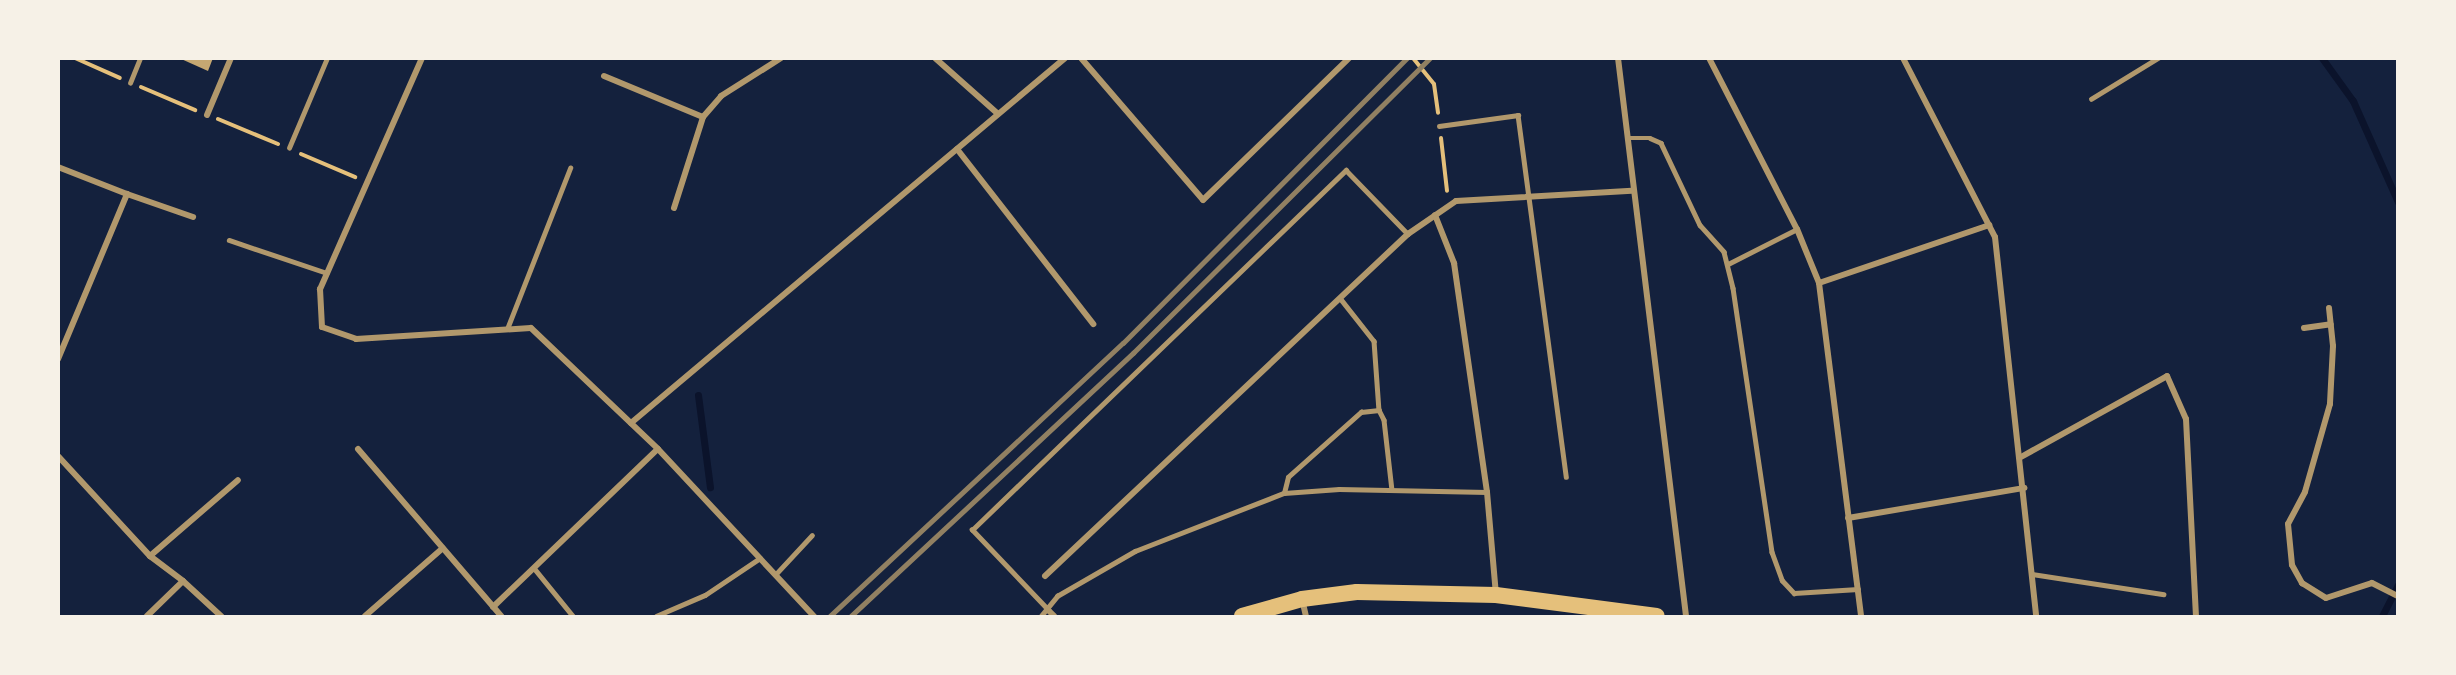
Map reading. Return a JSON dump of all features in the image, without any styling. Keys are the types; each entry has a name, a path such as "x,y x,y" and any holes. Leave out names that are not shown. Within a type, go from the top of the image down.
{"highway":[{"path":"1242,616 1302,599 1356,592 1496,595 1657,616"}],"street":[{"path":"207,115 231,58"},
{"path":"422,58 320,289 322,327 356,339 531,328 658,449 814,616"},
{"path":"674,208 703,117 722,96 781,58"},
{"path":"935,58 998,114"},
{"path":"631,423 1065,58"},
{"path":"1081,58 1203,200 1349,58"},
{"path":"1618,58 1625,138 1686,616"},
{"path":"1709,58 1797,229 1819,283 1861,616"},
{"path":"1903,58 1995,237 2021,457 2036,616"},
{"path":"604,76 703,117"},
{"path":"957,149 1093,324"},
{"path":"58,167 193,217"},
{"path":"1045,576 1408,234 1456,201 1632,191"},
{"path":"58,359 128,194"},
{"path":"1435,215 1454,263 1487,492 1496,595"},
{"path":"1819,283 1989,225"},
{"path":"2329,308 2331,324 2330,404 2305,492 2288,524 2292,565 2302,582 2326,598 2372,583 2397,596"},
{"path":"2304,328 2331,324"},
{"path":"2021,457 2166,376 2186,420 2196,616"},
{"path":"358,449 501,616"},
{"path":"493,607 658,449"},
{"path":"58,456 150,556 183,581 221,616"},
{"path":"150,556 238,480"},
{"path":"1848,518 2024,488"},
{"path":"365,616 442,548"},
{"path":"147,616 183,581"},
{"path":"1302,599 1306,616"},
{"path":"1049,611 1054,616"}],"lane":[{"path":"130,83 140,58"},
{"path":"289,148 327,58"},
{"path":"2091,99 2158,58"},
{"path":"1439,126 1518,115 1566,477"},
{"path":"1625,138 1650,138 1661,143 1700,225 1720,245 1728,264 1772,552 1782,580 1794,593 1858,589"},
{"path":"507,330 570,168"},
{"path":"1049,611 972,530 1346,170 1408,234"},
{"path":"1728,264 1797,229"},
{"path":"229,240 327,273"},
{"path":"1340,298 1374,341 1379,410 1384,420 1392,490"},
{"path":"1284,493 1288,477 1361,412 1379,410"},
{"path":"1041,616 1049,611 1057,596 1135,551 1284,493 1392,490 1487,492"},
{"path":"775,575 812,535"},
{"path":"656,616 705,595 759,558"},
{"path":"534,568 573,616"},
{"path":"2032,574 2163,594"}],"building":[{"path":"179,58 213,58 208,71"}],"waterway":[{"path":"2322,58 2353,101 2398,202"},
{"path":"698,395 710,487"},
{"path":"2382,616 2398,585"}],"railway":[{"path":"830,616 1123,343 1407,58"},
{"path":"851,616 1133,353 1430,58"}]}
